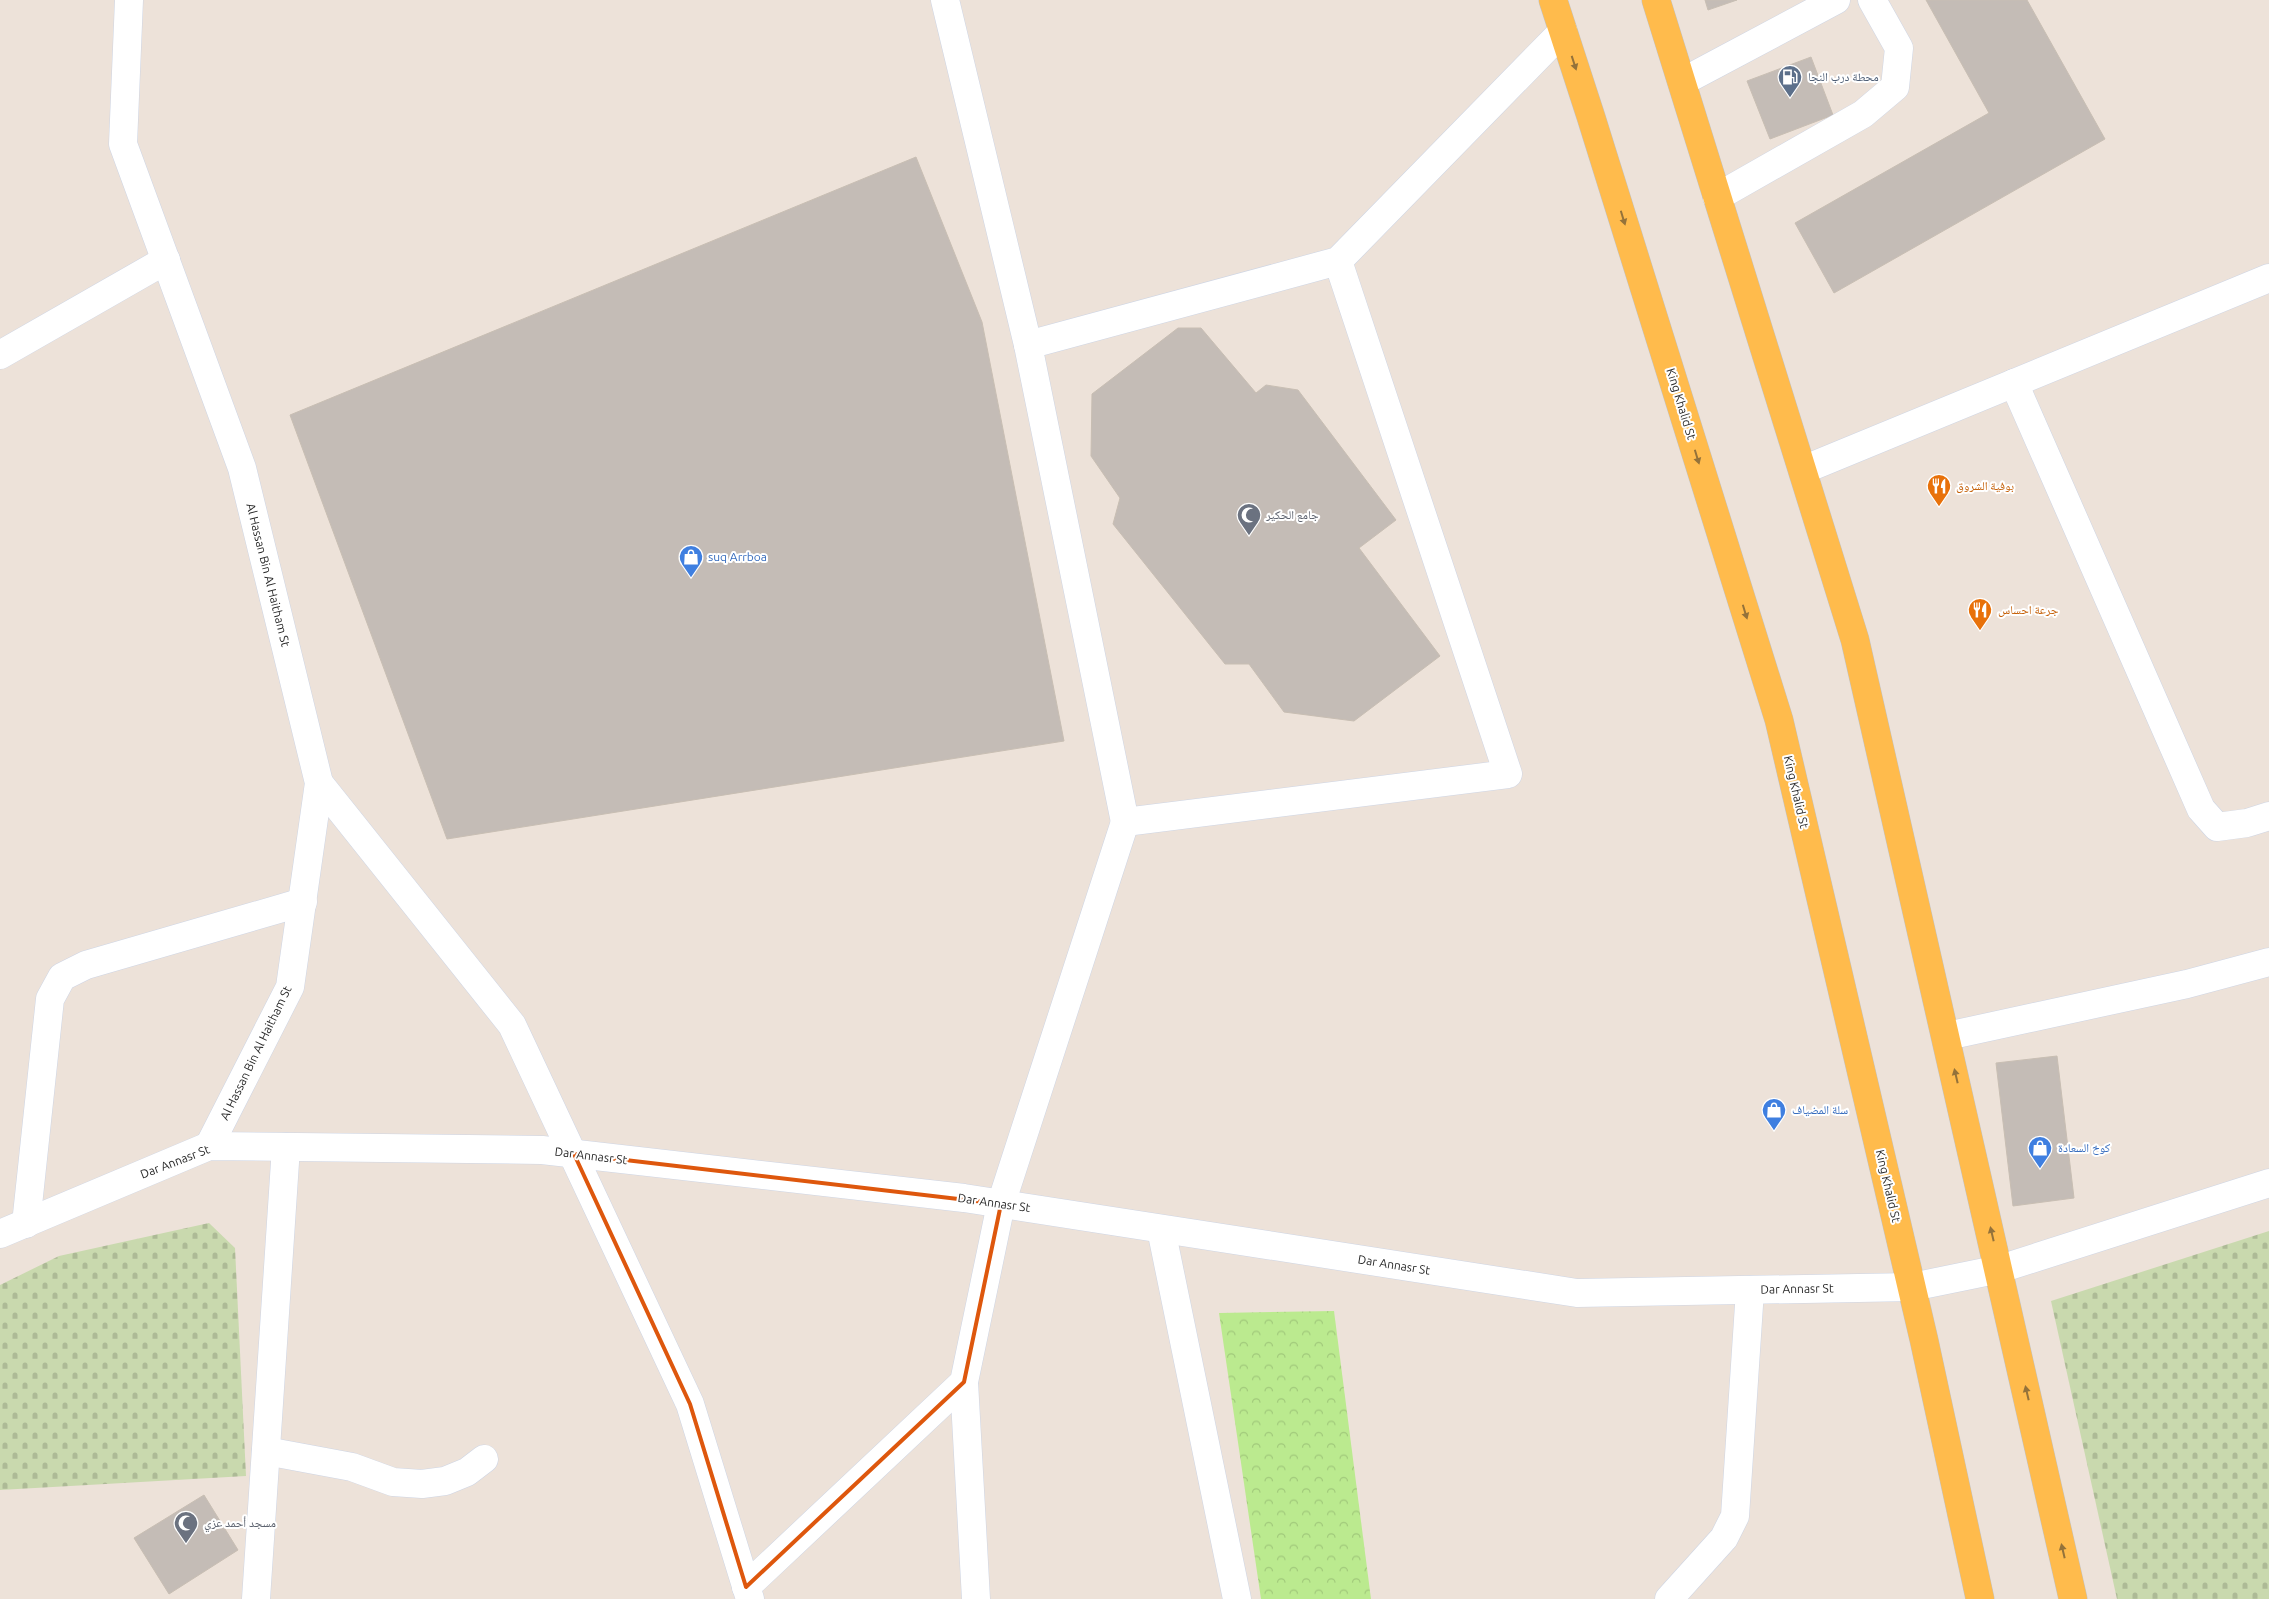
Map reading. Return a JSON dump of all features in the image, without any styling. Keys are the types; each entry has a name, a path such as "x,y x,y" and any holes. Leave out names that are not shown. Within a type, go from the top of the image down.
{"main road":[{"name":"King Khalid St","path":"1553,0 1779,720 1912,1288 1980,1599"},
{"path":"1656,0 1855,640 2000,1269 2073,1599"}],"street":[{"name":"Al Hassan Bin Al Haitham St","path":"129,0 123,144 242,468 319,783 290,987 209,1146"},
{"path":"945,0 1028,345 1125,822 1001,1204 964,1382 976,1599"},
{"path":"1682,82 1836,0"},
{"path":"1718,196 1863,114 1895,87 1899,48 1872,0"},
{"path":"1028,345 1338,261 1563,31"},
{"path":"0,355 166,260"},
{"path":"1125,822 1508,774 1338,261"},
{"path":"1803,470 2269,278"},
{"path":"2014,383 2201,810 2217,827 2247,823 2269,816"},
{"path":"319,783 512,1025 690,1404 748,1593 964,1382"},
{"path":"26,1224 50,999 62,977 86,965 303,902"},
{"path":"1947,1036 2187,984 2269,962"},
{"name":"Dar Annasr St","path":"0,1234 209,1146 542,1150 1001,1204 1577,1293 1912,1288 2000,1269 2269,1183"},
{"path":"256,1599 286,1147"},
{"path":"1161,1229 1237,1599"},
{"path":"1669,1599 1724,1538 1735,1516 1750,1290"},
{"path":"266,1451 352,1467 393,1482 412,1483 445,1481 467,1472 484,1459"}],"highlighted area":[{"path":"574,1154 1001,1204 964,1382 746,1587 690,1404"}],"green space":[{"path":"209,1223 235,1248 246,1476 0,1490 0,1285 59,1256"},
{"path":"2269,1231 2269,1599 2117,1599 2051,1301"},
{"path":"1334,1311 1371,1599 1261,1599 1219,1313"}],"building":[{"path":"1705,0 1737,0 1708,10"},
{"path":"1926,0 2027,0 2105,139 1834,293 1795,223 1989,113"},
{"name":"محطة درب النجا","path":"1811,57 1833,115 1770,139 1747,81"},
{"name":"suq Arrboa","path":"916,157 982,322 1064,741 447,839 290,415"},
{"name":"جامع الحكير","path":"1178,328 1201,328 1256,393 1266,385 1298,390 1396,520 1359,548 1440,656 1354,721 1284,712 1249,664 1225,664 1113,524 1120,498 1091,456 1092,394"},
{"path":"2057,1056 2074,1198 2013,1206 1996,1063"},
{"name":"مسجد أحمد عزي","path":"204,1495 238,1550 169,1594 134,1538"}],"place":[{"name":"محطة درب النجا","path":"1790,98"},
{"name":"بوفية الشروق","path":"1939,507"},
{"name":"جامع الحكير","path":"1249,536"},
{"name":"suq Arrboa","path":"691,578"},
{"name":"جرعة احساس","path":"1980,631"},
{"name":"سلة المضياف","path":"1774,1131"},
{"name":"كوخ السعادة","path":"2040,1169"},
{"name":"مسجد أحمد عزي","path":"186,1544"}]}
